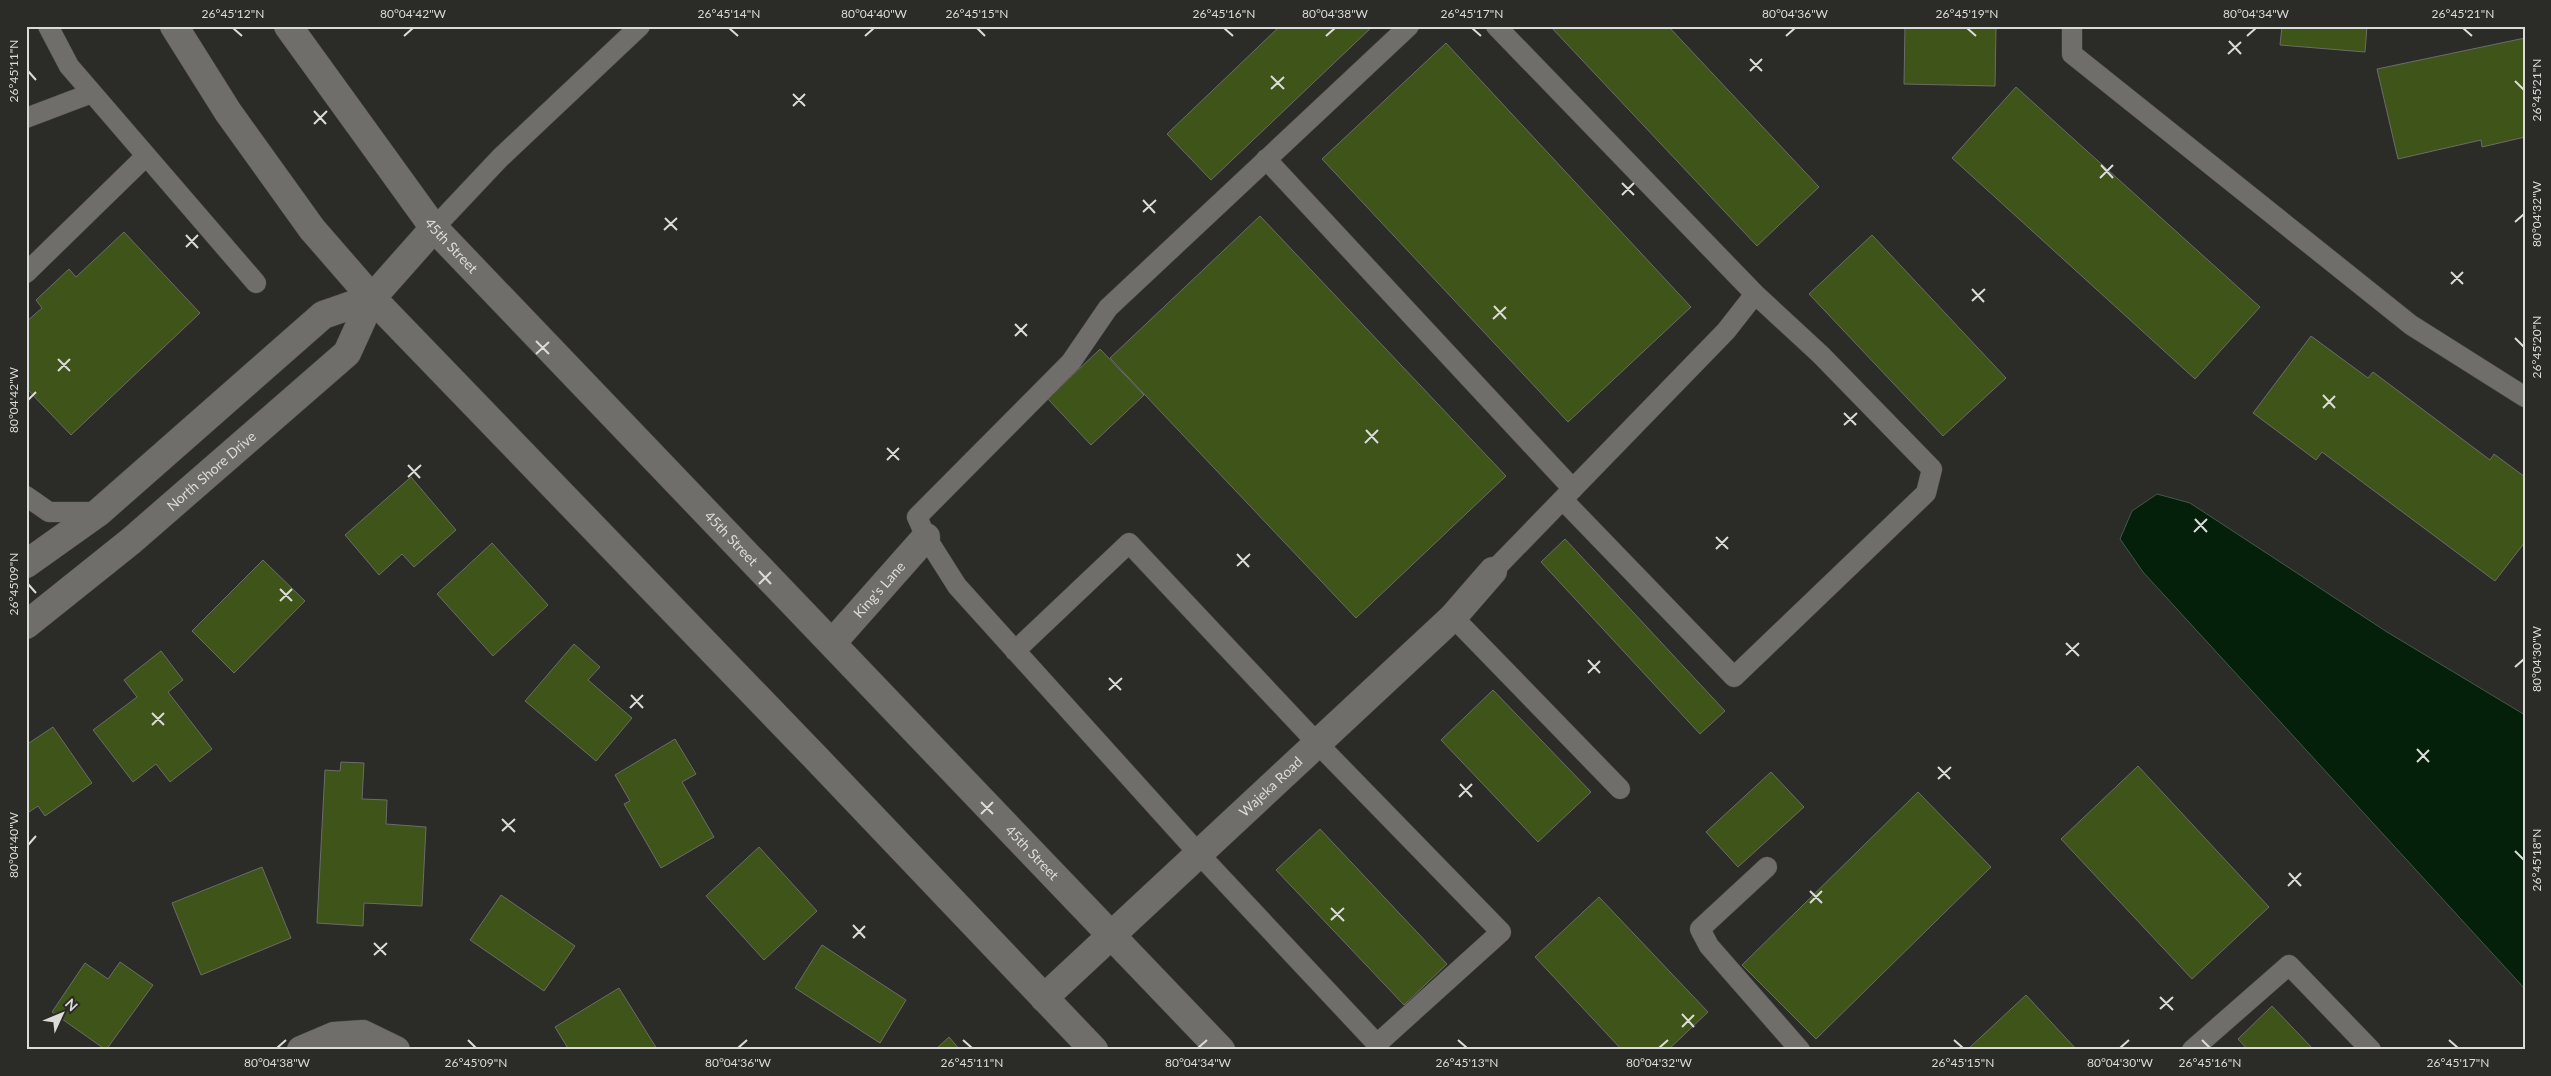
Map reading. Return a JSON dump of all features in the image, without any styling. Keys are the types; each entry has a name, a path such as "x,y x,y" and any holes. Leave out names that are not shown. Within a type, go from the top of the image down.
{"main road":[{"path":"174,26 228,112 312,229 372,298 1094,1050"},
{"name":"45th Street","path":"288,26 434,228 833,642 1221,1050"},
{"name":"North Shore Drive","path":"28,622 131,541 347,353 372,298 434,228"},
{"name":"North Shore Drive","path":"26,564 99,512 322,315 372,298"},
{"name":"King's Lane","path":"833,642 926,537"},
{"name":"Wajeka Road","path":"1044,998 1453,617 1493,571"},
{"path":"301,1050 334,1036 363,1034 396,1050"}],"lane":[{"path":"48,26 69,66 256,284"},
{"path":"434,228 500,158 640,26"},
{"path":"1015,651 1129,543 1318,743 1501,932 1378,1047 1199,854 1015,651 957,586 926,537 917,517 1071,362 1108,308 1409,26"},
{"path":"1266,159 1568,495 1734,676 1926,493 1932,469 1821,355 1755,294 1496,26"},
{"path":"2072,26 2072,54 2411,325 2525,397"},
{"path":"26,118 92,93"},
{"path":"26,273 146,156"},
{"path":"1493,571 1726,331 1755,294"},
{"path":"26,496 49,512 99,512"},
{"path":"1453,617 1620,789"},
{"path":"1767,867 1700,929 1709,946 1800,1050"},
{"path":"2192,1050 2289,965 2371,1050"}],"shaded area":[{"path":"2157,494 2190,503 2387,632 2525,715 2525,989 2143,572 2120,539 2132,511"}],"building":[{"path":"1280,26 1373,26 1211,180 1167,134"},
{"path":"1550,26 1668,26 1819,187 1757,246"},
{"path":"1905,26 1996,26 1995,86 1904,84"},
{"path":"2282,26 2367,26 2365,52 2280,45"},
{"path":"2525,38 2525,137 2482,147 2481,140 2398,159 2377,69"},
{"path":"1446,43 1691,307 1568,422 1322,159"},
{"path":"2016,87 2260,307 2195,379 1952,158"},
{"path":"1260,216 1506,476 1356,618 1110,358"},
{"path":"124,232 200,313 71,435 26,388 26,322 42,308 36,300 69,269 76,277"},
{"path":"1872,235 2006,378 1943,436 1809,294"},
{"path":"2311,336 2368,378 2373,372 2490,460 2494,454 2525,477 2525,542 2495,581 2322,452 2316,460 2253,413"},
{"path":"1100,349 1144,395 1091,445 1048,399"},
{"path":"411,477 456,530 414,567 402,554 379,575 345,535"},
{"path":"1565,539 1725,711 1700,734 1541,562"},
{"path":"492,543 548,605 493,656 437,594"},
{"path":"263,560 305,601 234,673 192,631"},
{"path":"574,644 600,667 588,680 632,718 596,761 525,701"},
{"path":"161,651 183,680 168,692 212,749 170,782 156,764 133,782 93,730 137,697 124,680"},
{"path":"1493,690 1591,792 1538,842 1441,740"},
{"path":"53,727 92,783 45,816 38,806 26,814 26,745"},
{"path":"675,739 696,774 682,782 714,837 661,868 624,804 630,801 615,775"},
{"path":"341,762 364,763 362,799 387,800 386,824 426,827 422,906 364,903 363,926 317,923 325,770 340,771"},
{"path":"2138,766 2269,907 2192,979 2061,839"},
{"path":"1771,772 1804,807 1738,867 1706,832"},
{"path":"1918,792 1991,867 1816,1039 1742,965"},
{"path":"1320,829 1447,964 1404,1005 1276,870"},
{"path":"759,847 817,911 764,960 706,896"},
{"path":"262,867 291,938 201,975 172,903"},
{"path":"501,895 575,946 544,991 470,940"},
{"path":"1599,897 1708,1012 1668,1050 1622,1050 1535,957"},
{"path":"822,945 906,1000 880,1043 795,988"},
{"path":"120,962 153,985 106,1050 52,1012 85,963 108,979"},
{"path":"619,988 657,1049 569,1050 555,1027"},
{"path":"2026,995 2077,1050 1967,1050"},
{"path":"2272,1006 2314,1050 2248,1050 2238,1039"},
{"path":"949,1037 960,1050 935,1050"}]}
